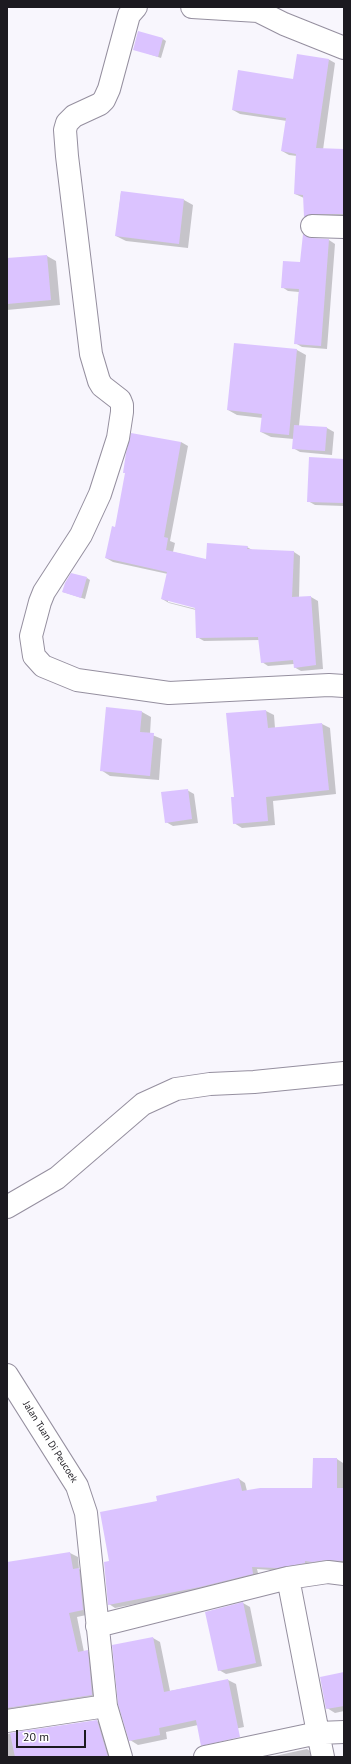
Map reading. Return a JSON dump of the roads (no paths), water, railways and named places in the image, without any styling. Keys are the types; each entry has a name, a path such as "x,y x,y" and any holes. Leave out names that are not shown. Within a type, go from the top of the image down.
{"street":[{"path":"136,7 129,15 109,89 104,100 100,104 74,116 67,123 65,130 91,354 99,381 102,386 120,400 122,412 118,438 100,494 81,535 44,592 40,602 31,636 34,656 44,666 77,680 169,692 321,685 344,686"},
{"path":"192,7 258,9 284,24 344,48"},
{"path":"312,226 344,226"},
{"path":"7,1207 57,1178 143,1104 176,1089 210,1084 254,1082 344,1073"},
{"name":"Jalan Tuan Di Peucoek","path":"7,1375 77,1486 86,1513 106,1706 121,1757"},
{"path":"97,1626 288,1578 328,1572 344,1574"},
{"path":"288,1578 323,1757"},
{"path":"7,1721 106,1706"},
{"path":"205,1757 318,1733 344,1732"}]}
